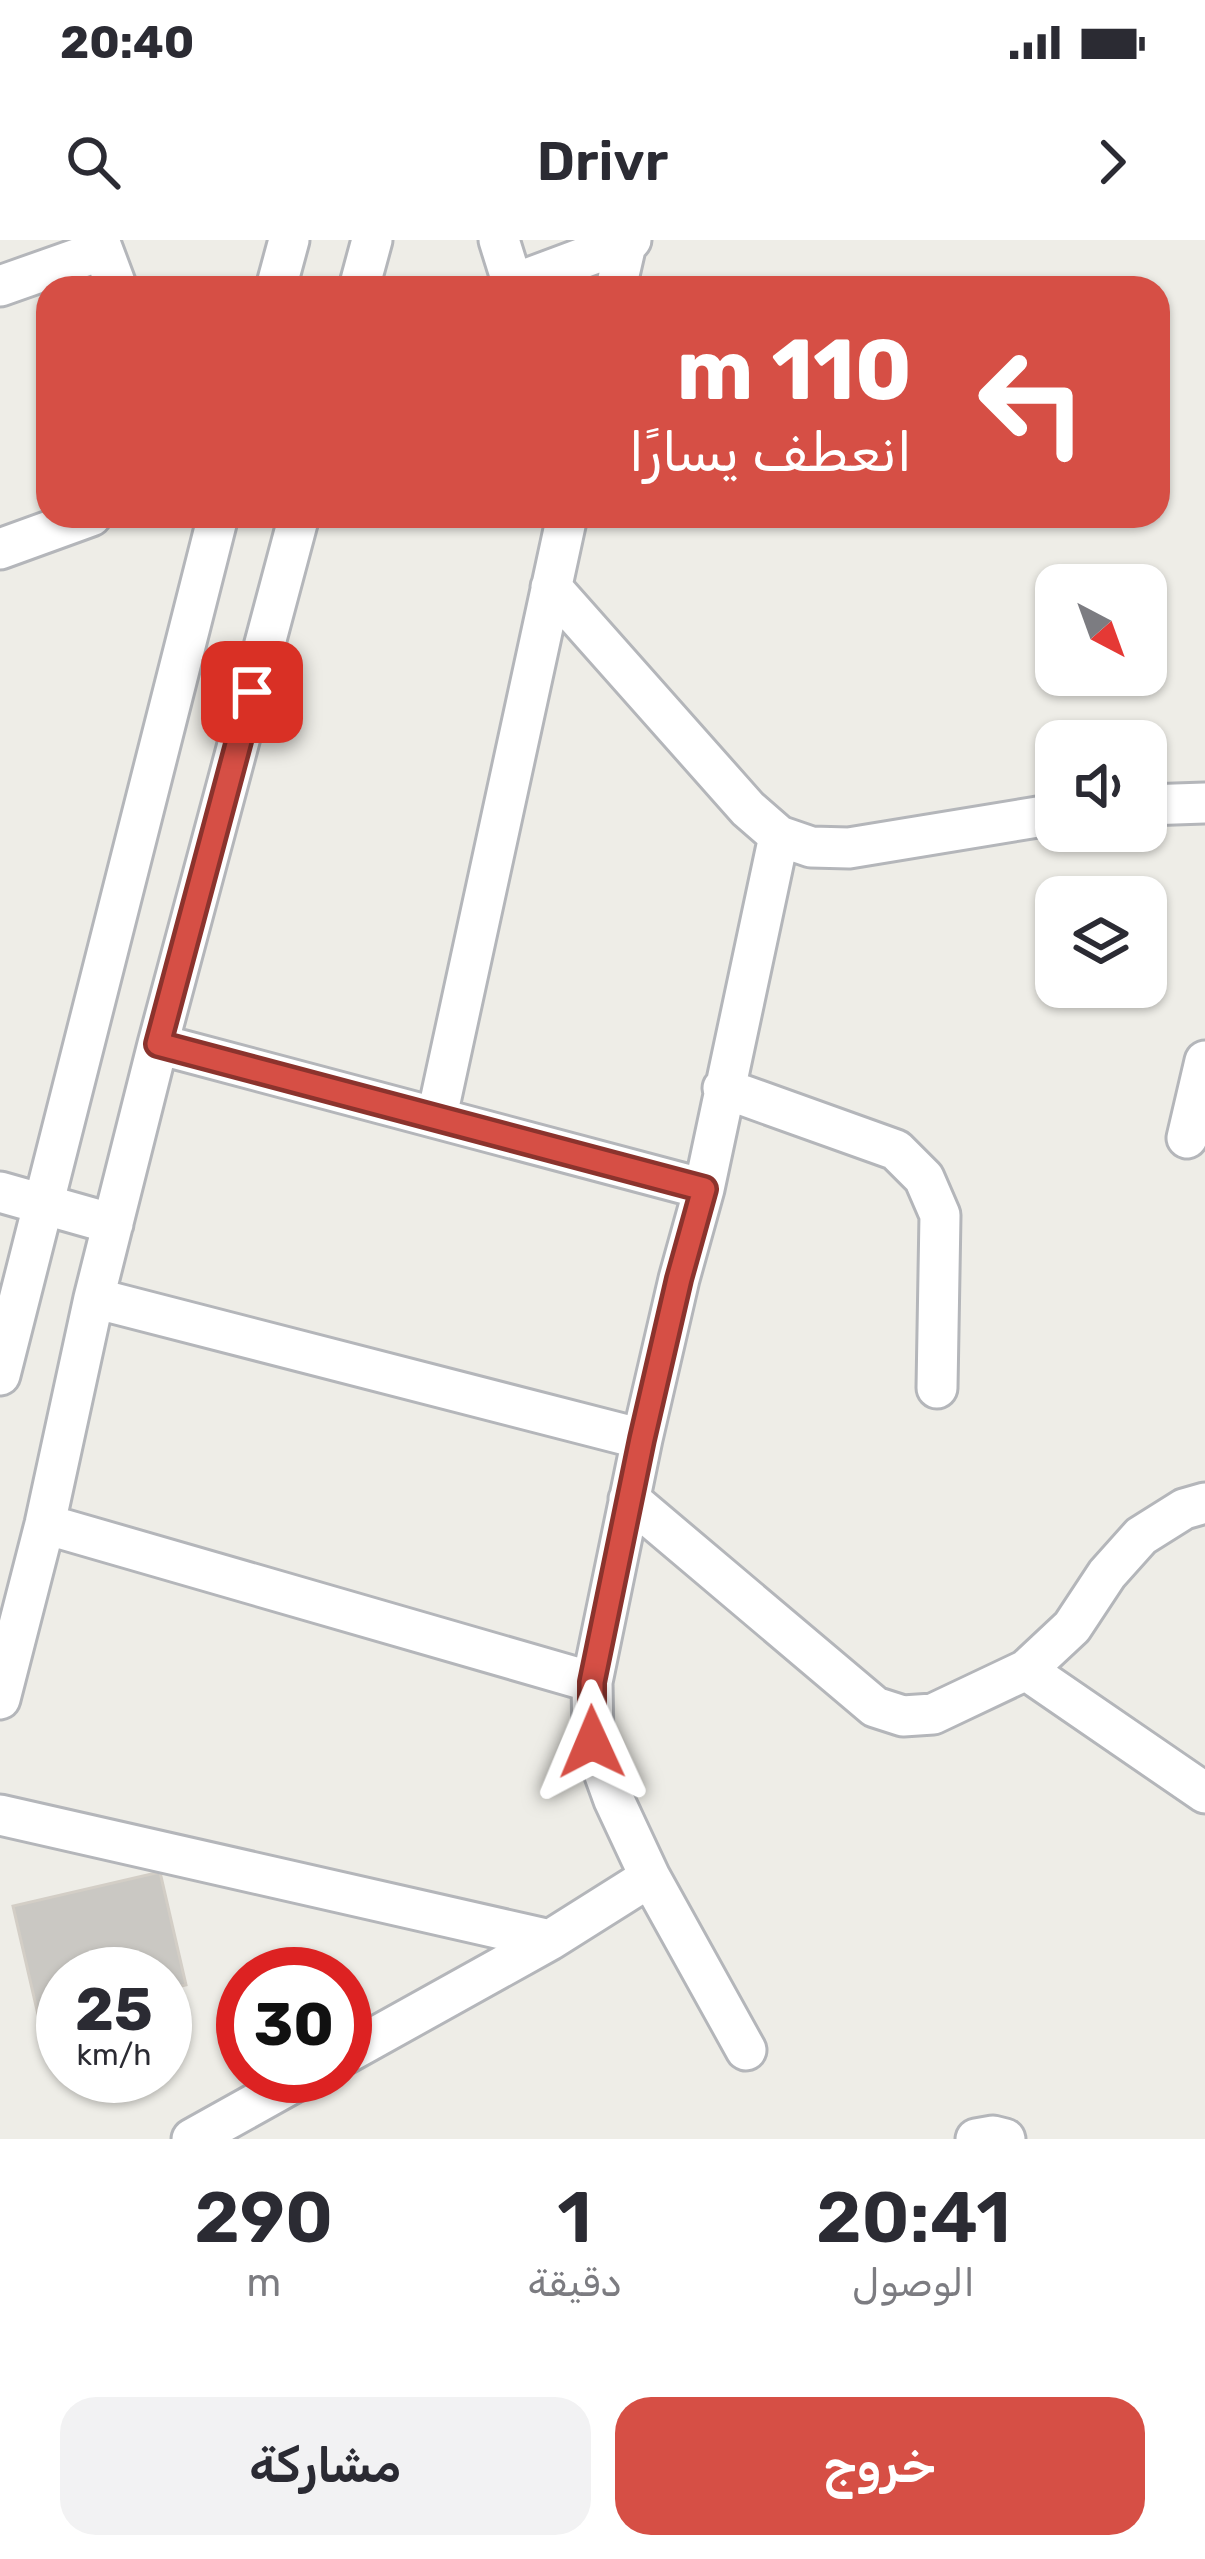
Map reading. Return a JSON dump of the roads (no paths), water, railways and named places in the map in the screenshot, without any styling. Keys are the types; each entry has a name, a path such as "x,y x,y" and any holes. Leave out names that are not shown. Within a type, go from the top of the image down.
{"street":[{"path":"279,276 289,240"},
{"path":"362,276 372,240"},
{"path":"499,240 511,276"},
{"path":"539,276 628,241"},
{"path":"619,276 628,241"},
{"path":"0,286 100,245 112,276"},
{"path":"0,549 59,528"},
{"path":"0,1375 215,528"},
{"path":"0,1699 45,1524 112,1224 295,528"},
{"path":"436,1116 564,528"},
{"path":"551,587 778,836 811,847 849,848 1035,817"},
{"path":"1167,804 1205,803"},
{"path":"746,2050 650,1877 614,1800 592,1742 592,1682 778,836"},
{"path":"158,1044 704,1189"},
{"path":"1186,1138 1205,1061"},
{"path":"724,1088 896,1150 925,1178 940,1215 937,1388"},
{"path":"0,1192 112,1224"},
{"path":"94,1298 642,1439"},
{"path":"629,1499 875,1708 903,1716 933,1714 1026,1670 1072,1627 1107,1574 1142,1536 1184,1509 1205,1503"},
{"path":"45,1524 592,1682"},
{"path":"1026,1670 1205,1792"},
{"path":"0,1815 550,1940"},
{"path":"372,2039 550,1940 650,1877"},
{"path":"192,2139 257,2103"},
{"path":"976,2139 1006,2139"}]}
